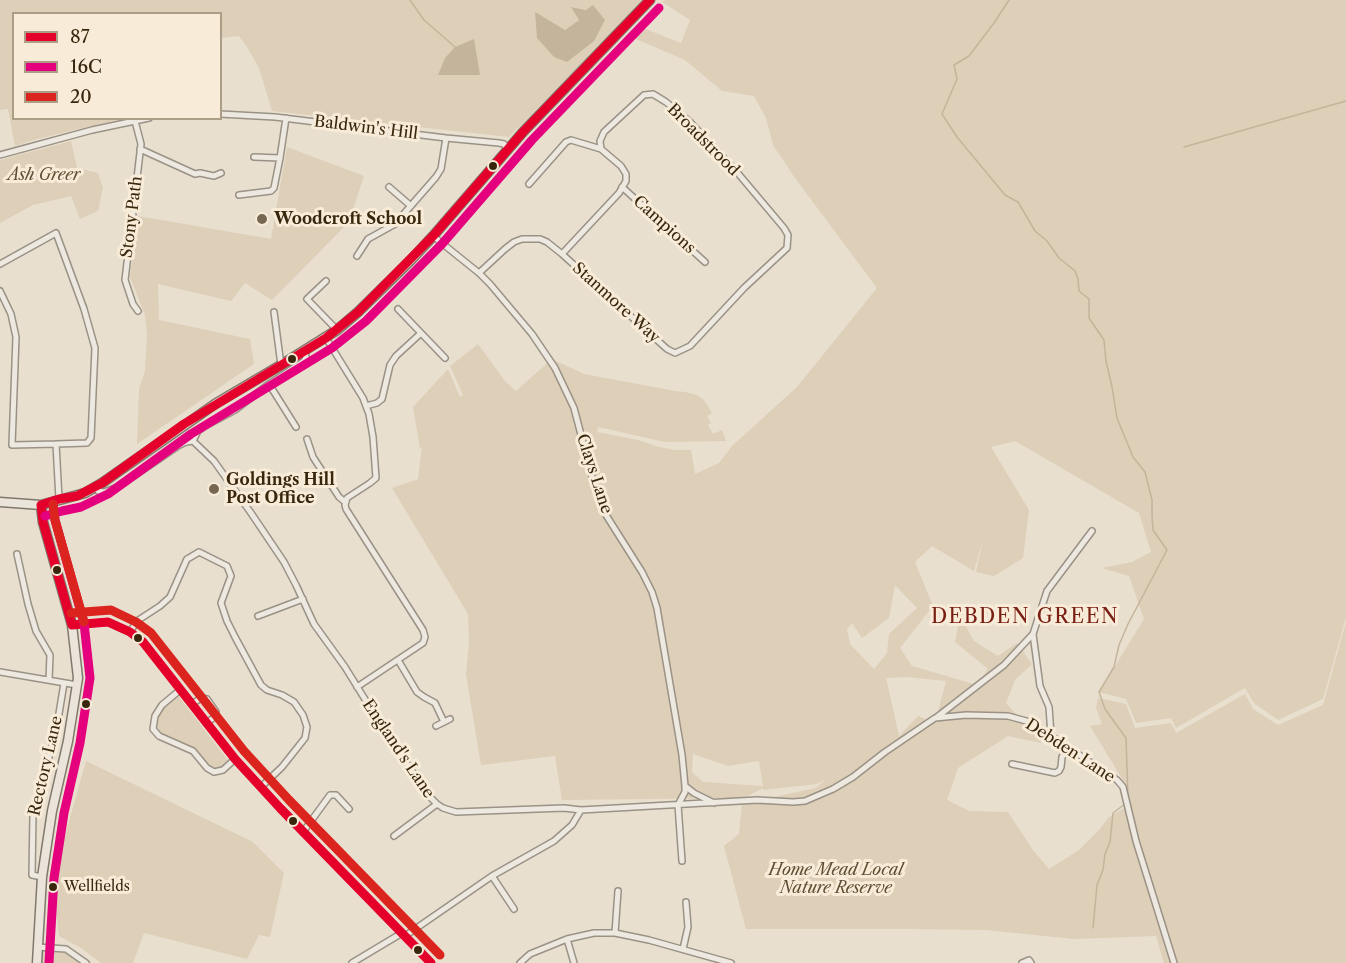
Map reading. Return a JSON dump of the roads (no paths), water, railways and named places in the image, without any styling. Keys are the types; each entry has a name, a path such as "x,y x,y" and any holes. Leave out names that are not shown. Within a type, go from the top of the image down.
{"main road":[{"path":"0,502 41,505 76,496 96,487 207,409 337,330 358,312 433,236 531,124 650,0"},
{"name":"Rectory Lane","path":"37,963 42,877 52,811 69,741 78,678 72,625 43,522 41,505"}],"street":[{"name":"Broadstrood","path":"601,149 600,141 604,132 644,95 653,94 689,121 736,171 788,235 787,248 744,288"},
{"name":"Baldwin's Hill","path":"222,114 285,118 499,143 504,144 508,150"},
{"path":"239,195 274,188 285,118"},
{"path":"0,155 80,133 140,120"},
{"name":"Stony Path","path":"135,121 141,149 125,280 133,304 138,311"},
{"path":"357,256 368,238 395,224 436,177 441,169 446,138"},
{"path":"529,184 566,142 571,140 601,149 621,166 626,174 626,181 619,193 562,254"},
{"path":"141,149 195,174 214,176 222,173"},
{"path":"254,158 280,158"},
{"name":"Campions","path":"622,186 705,262"},
{"path":"389,187 411,206"},
{"path":"0,264 56,233 84,309 95,348 91,438 87,443 12,445 16,337 10,314 0,291"},
{"name":"Clays Lane","path":"433,236 479,273 532,334 555,368 573,408 595,488 606,515 642,572 657,608 682,754 685,786 678,805"},
{"name":"Stanmore Way","path":"479,273 514,242 522,239 540,239 562,254 667,350 675,353 690,346 744,288"},
{"path":"327,281 307,299 337,330"},
{"path":"398,309 444,358"},
{"path":"274,312 281,365"},
{"path":"366,406 382,399 390,365 396,356 420,334"},
{"path":"326,338 366,406 373,437 376,478 345,502"},
{"path":"96,487 98,491 104,492 118,487 178,446 193,441 198,431 235,410 304,361 305,351"},
{"path":"269,384 296,427"},
{"path":"307,439 314,456 339,497 345,502 348,514 426,637 423,643 357,687"},
{"name":"England's Lane","path":"193,441 214,461 236,490 284,562 314,624 345,667 428,795 437,804 456,812 564,808 581,810 678,805"},
{"path":"56,444 59,499"},
{"path":"935,718 1004,665 1033,634 1047,591 1092,531"},
{"path":"130,632 137,621 171,597 187,559 200,552 227,566 231,576 221,603 234,638 258,680 267,690 282,694 300,708 307,734 282,767 261,788"},
{"path":"17,554 36,631 50,655 49,680"},
{"path":"258,616 303,599"},
{"path":"72,625 108,622 130,632 143,642 235,759 261,788 431,963"},
{"path":"1033,634 1040,686 1049,707 1051,735"},
{"path":"398,660 417,692 435,704 447,720 436,726"},
{"path":"0,672 77,686"},
{"name":"Rectory Lane","path":"42,877 32,875 33,814 56,732 64,683"},
{"path":"180,690 162,705 155,716 153,729 159,736 193,751 207,768 214,772 223,770 235,759"},
{"path":"192,704 201,698 207,699 216,712 215,717 207,723"},
{"name":"Debden Lane","path":"678,805 757,800 805,801 853,777 935,718 966,715 1008,716 1030,722 1117,780 1123,787 1136,841 1174,963"},
{"path":"1012,764 1055,773 1059,771 1062,757 1068,747"},
{"path":"685,786 714,803"},
{"path":"303,832 331,794 338,797 349,809"},
{"path":"394,836 437,804"},
{"path":"678,805 682,861"},
{"path":"352,963 403,934 492,876 554,841 572,825 581,810"},
{"path":"492,876 514,909"},
{"path":"615,933 618,891"},
{"path":"683,949 688,927 686,902"},
{"path":"520,963 530,954 567,939 594,933 615,933 650,940 731,963"},
{"path":"567,939 574,963"},
{"path":"38,947 66,948 86,963"},
{"path":"1022,963 1029,960 1031,963"}],"waterway":[{"path":"410,0 424,20 455,47"},
{"path":"1009,0 969,56 954,65 957,79 942,114 957,137 1005,195 1018,202 1035,231 1047,241 1059,258 1075,271 1079,291 1089,299 1089,318 1104,340 1117,418 1133,457 1145,472 1152,500 1153,530 1167,550 1128,624 1119,645 1114,667 1099,692 1105,709 1126,738 1128,798"},
{"path":"1184,147 1346,101"},
{"path":"1093,928 1097,885 1110,842 1113,813 1125,804"}],"place":[{"name":"Woodcroft School","path":"262,219"},
{"name":"Goldings Hill Post Office","path":"214,489"},
{"name":"Wellfields","path":"53,887"}],"district":[{"name":"DEBDEN GREEN","path":"1025,617"}],"park label":[{"name":"Ash Greer","path":"44,175"},
{"name":"Home Mead Local Nature Reserve","path":"836,879"}]}
